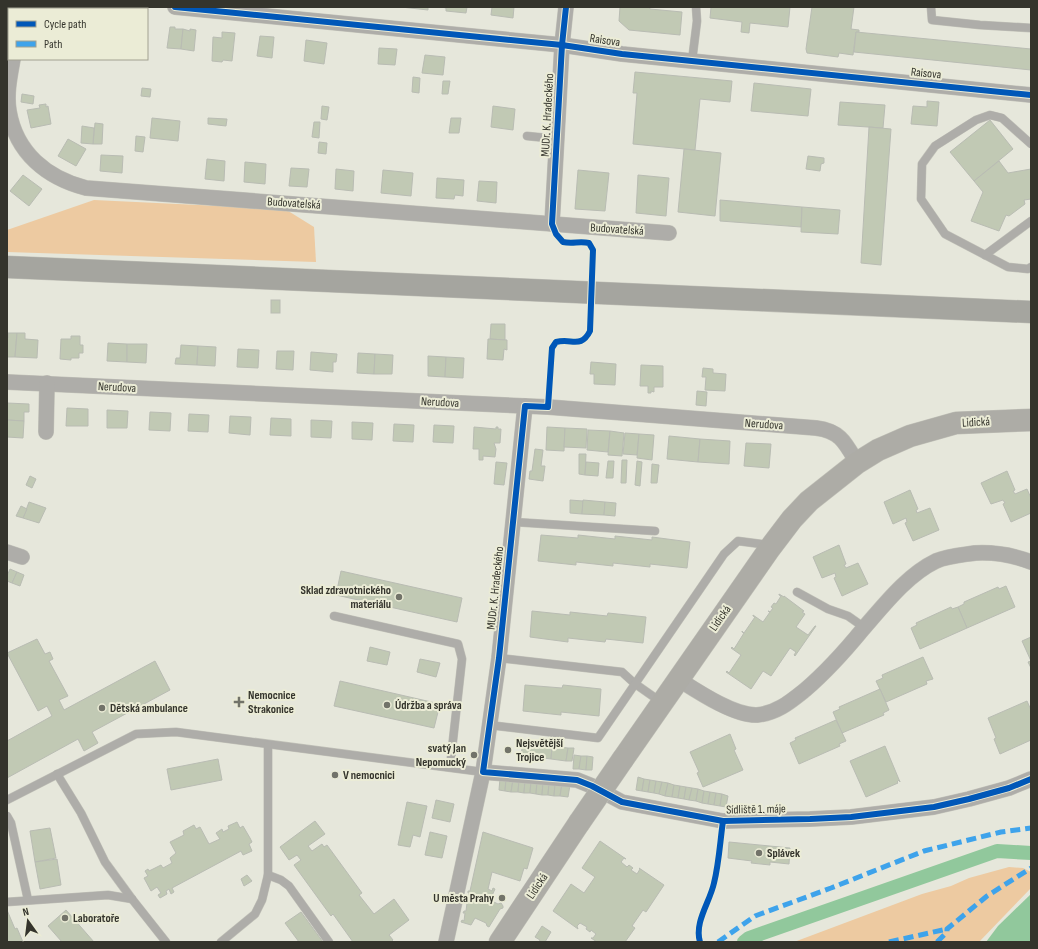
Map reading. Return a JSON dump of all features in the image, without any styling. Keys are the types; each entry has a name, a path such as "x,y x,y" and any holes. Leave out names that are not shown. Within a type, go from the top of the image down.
{"main road":[{"path":"7,267 1031,312"}],"street":[{"name":"Raisova","path":"175,7 562,45 622,54 1031,95"},
{"name":"MUDr. K. Hradeckého","path":"552,224 562,45 566,7"},
{"name":"Budovatelská","path":"13,60 8,90 9,112 16,133 26,152 40,167 55,177 86,188 669,232"},
{"name":"Nerudova","path":"7,382 525,406 826,429 835,433 844,441 857,463"},
{"path":"46,432 47,384"},
{"name":"MUDr. K. Hradeckého","path":"446,942 483,772 499,658 525,406"},
{"name":"Lidická","path":"500,942 579,823 678,679 770,548 809,501 857,463 878,450 910,436 956,423 1031,420"},
{"path":"7,552 22,558"},
{"path":"678,679 696,691 735,711 756,715 776,711 793,700 822,675 894,594 918,574 937,561 960,555 991,552 1018,557 1031,562"},
{"name":"Sídliště 1. máje","path":"483,772 577,780 622,802 723,821 851,817 934,807 1009,788 1031,779"}],"lane":[{"path":"692,61 697,21 696,7"},
{"path":"931,7 932,20 1031,28"},
{"path":"1031,144 1002,118 990,115 976,120 935,146 922,164 921,199 945,234 1008,267 1028,269 1031,267"},
{"path":"527,136 557,139"},
{"path":"985,255 1031,221"},
{"path":"514,522 655,531"},
{"path":"489,725 598,738 634,683 724,554 738,541 761,544 770,548"},
{"path":"797,592 828,608 848,616 865,628"},
{"path":"334,616 458,644 462,659 450,767"},
{"path":"499,658 622,672 634,683 662,702"},
{"path":"7,800 136,734 176,732 483,772"},
{"path":"221,942 255,914 262,900 268,875 268,745"},
{"path":"57,774 81,813 105,862 166,942"},
{"path":"7,816 11,823 28,900"},
{"path":"268,875 281,880 289,886 329,942"},
{"path":"7,902 108,895 132,899"}],"shaded area":[{"path":"94,200 285,209 314,227 316,262 7,252 7,230"},
{"path":"1009,867 1023,868 1031,872 1031,888 979,942 794,942 922,894 951,886 969,878"},
{"path":"1031,894 1031,942 986,942 998,926"}],"building":[{"path":"401,7 428,7 428,10"},
{"path":"442,7 467,7 466,13 446,11 446,8"},
{"path":"492,7 514,7 513,18 491,15"},
{"path":"620,7 649,7 650,9 682,12 680,35 629,30 619,21"},
{"path":"711,7 790,7 788,27 750,23 749,33 741,32 742,22 710,18"},
{"path":"812,7 854,7 851,29 859,30 859,32 856,32 853,55 839,53 838,57 807,53 806,49"},
{"path":"170,27 175,27 175,29 183,29 181,49 167,48"},
{"path":"183,29 190,31 190,29 196,30 194,51 181,49"},
{"path":"222,32 235,33 232,61 212,61 213,37 222,38"},
{"path":"856,32 1031,49 1031,70 854,52"},
{"path":"260,36 274,37 272,58 257,56"},
{"path":"306,40 327,43 324,64 304,61"},
{"path":"379,48 397,49 395,65 378,64"},
{"path":"425,55 445,57 443,75 422,73"},
{"path":"635,72 732,81 730,102 700,99 695,150 633,144 637,93 633,93"},
{"path":"413,77 420,78 419,93 412,92"},
{"path":"443,81 450,81 448,94 442,94"},
{"path":"754,83 811,89 808,116 751,111"},
{"path":"142,88 151,89 150,97 141,96"},
{"path":"22,94 34,96 33,104 21,102"},
{"path":"927,101 939,102 937,126 911,124 913,106 927,107"},
{"path":"840,102 885,105 883,128 838,125"},
{"path":"46,104 46,107 48,106 51,124 31,128 27,110 40,108 39,105"},
{"path":"322,106 329,107 327,120 321,119"},
{"path":"493,106 515,109 513,130 491,127"},
{"path":"152,118 180,121 178,141 150,138"},
{"path":"208,118 227,119 226,126 208,124"},
{"path":"451,118 461,118 459,133 449,133"},
{"path":"990,120 1013,149 974,181 950,152"},
{"path":"314,122 320,122 319,138 312,137"},
{"path":"95,123 103,124 102,144 93,144"},
{"path":"82,126 94,128 93,144 81,143"},
{"path":"869,127 891,129 881,265 861,263"},
{"path":"136,136 145,137 143,152 135,151"},
{"path":"68,139 86,149 76,166 58,156"},
{"path":"319,142 327,143 326,154 318,153"},
{"path":"684,149 721,153 715,216 678,212"},
{"path":"101,155 123,156 122,173 100,171"},
{"path":"808,156 824,158 824,163 821,164 820,171 806,169"},
{"path":"207,159 225,161 224,181 205,179"},
{"path":"999,161 1008,173 1031,169 1031,199 1024,200 1025,204 1009,216 1006,215 999,231 971,221 983,192 974,181"},
{"path":"245,162 266,164 265,184 244,182"},
{"path":"291,168 309,169 307,187 289,186"},
{"path":"336,169 354,171 353,191 335,189"},
{"path":"383,170 413,173 411,196 381,193"},
{"path":"578,170 609,173 605,211 575,209"},
{"path":"23,175 42,189 29,206 10,191"},
{"path":"638,175 669,178 666,216 636,213"},
{"path":"437,178 464,180 463,196 455,195 454,199 436,198"},
{"path":"479,181 497,182 496,203 477,201"},
{"path":"720,200 802,207 801,227 720,221"},
{"path":"802,207 840,210 838,234 801,232"},
{"path":"271,300 280,300 280,313 271,313"},
{"path":"491,324 505,324 505,340 490,339"},
{"path":"8,333 17,333 15,357 7,357"},
{"path":"17,333 25,333 25,339 38,340 37,358 15,357"},
{"path":"71,336 80,336 80,345 83,345 83,353 79,353 79,358 71,358 71,360 60,359 61,339 71,339"},
{"path":"488,339 507,340 507,350 504,349 503,360 487,359"},
{"path":"108,343 127,344 127,362 107,361"},
{"path":"127,344 147,344 146,363 127,362"},
{"path":"181,345 198,346 197,365 175,364 176,358 180,358"},
{"path":"198,346 216,347 215,366 197,365"},
{"path":"238,349 259,350 258,368 237,367"},
{"path":"277,351 294,351 293,370 276,369"},
{"path":"311,352 337,354 336,362 333,362 333,372 310,370"},
{"path":"358,353 375,354 374,374 357,373"},
{"path":"375,354 393,355 392,374 374,374"},
{"path":"428,356 446,357 445,377 428,376"},
{"path":"446,357 464,358 463,378 445,377"},
{"path":"591,362 616,364 615,385 594,384 594,374 590,374"},
{"path":"641,365 663,366 663,387 654,387 654,392 651,391 651,393 648,393 648,386 640,386"},
{"path":"703,368 713,369 713,373 726,374 725,391 705,390 706,377 702,377"},
{"path":"697,391 707,392 706,406 696,405"},
{"path":"7,403 29,404 29,412 24,412 24,421 7,420"},
{"path":"67,408 88,409 88,426 66,426"},
{"path":"107,410 128,411 127,428 107,428"},
{"path":"150,412 171,413 170,431 149,430"},
{"path":"189,414 209,415 208,432 188,431"},
{"path":"230,416 251,417 250,435 229,433"},
{"path":"271,418 291,419 291,436 270,435"},
{"path":"7,420 24,421 23,438 7,437"},
{"path":"311,420 332,421 331,438 311,437"},
{"path":"352,422 373,423 372,440 352,439"},
{"path":"394,424 414,425 413,442 393,441"},
{"path":"434,425 454,426 453,443 433,442"},
{"path":"474,427 496,429 496,427 498,427 498,429 501,429 500,443 494,443 496,449 495,457 483,456 483,460 479,460 479,449 473,449"},
{"path":"547,427 565,428 564,451 546,450"},
{"path":"565,428 587,429 586,448 564,447"},
{"path":"588,430 610,431 608,452 587,450"},
{"path":"610,431 624,433 622,456 608,455"},
{"path":"625,433 639,434 637,455 623,454"},
{"path":"639,434 654,435 652,460 637,458"},
{"path":"669,436 700,439 698,462 667,459"},
{"path":"700,439 730,441 729,464 698,462"},
{"path":"746,443 771,444 769,468 744,466"},
{"path":"535,449 543,450 541,466 545,466 543,481 529,479 530,471 532,471"},
{"path":"579,454 586,454 585,475 579,474"},
{"path":"622,460 627,460 626,483 621,483"},
{"path":"608,461 614,461 613,478 606,478"},
{"path":"637,461 642,462 640,486 635,485"},
{"path":"496,462 507,463 504,485 494,484"},
{"path":"586,462 599,463 598,476 585,475"},
{"path":"652,464 659,465 657,483 651,483"},
{"path":"1007,471 1015,490 1013,491 1015,494 1027,489 1031,498 1031,513 1011,522 1003,504 1005,503 1003,500 991,504 981,483"},
{"path":"30,476 36,479 32,488 26,485"},
{"path":"910,490 918,509 916,510 917,513 930,508 939,530 913,541 905,523 907,522 906,518 893,524 884,502"},
{"path":"570,500 583,501 582,514 570,513"},
{"path":"583,500 605,502 604,515 582,514"},
{"path":"29,502 46,508 39,523 23,518"},
{"path":"605,502 616,503 615,516 604,515"},
{"path":"21,506 27,509 23,518 16,516"},
{"path":"541,535 578,538 578,535 615,539 615,536 652,540 652,537 690,542 687,568 650,564 650,567 613,563 613,566 576,562 576,565 538,561"},
{"path":"839,545 846,568 858,563 868,584 842,596 834,578 836,577 835,573 822,578 813,557"},
{"path":"10,569 17,572 12,583 7,581 7,576"},
{"name":"Sklad zdravotnického materiálu","path":"341,571 462,598 457,622 336,595"},
{"path":"17,572 24,575 20,586 12,583"},
{"path":"1006,586 1015,607 967,628 958,607 964,604 964,602 998,587 999,589"},
{"path":"779,594 804,611 802,612 805,614 796,627 808,635 816,626 795,656 794,655 796,652 790,648 771,676 763,671 751,689 726,672 727,671 729,673 741,655 731,648 732,647 734,649 755,617 753,615 763,622 773,608 771,607 774,603 776,604 781,596"},
{"path":"951,607 952,609 958,607 967,628 920,649 911,628 917,625 916,623"},
{"path":"532,611 570,615 570,612 607,616 608,613 646,617 643,643 606,639 605,642 568,638 568,642 530,637"},
{"path":"1031,637 1031,661 1022,641"},
{"name":"Dětská ambulance","path":"37,639 45,654 50,652 53,659 49,661 68,696 59,700 64,710 155,661 170,690 92,732 98,743 84,751 78,739 7,778 7,741 52,716 47,706 38,711 7,653"},
{"path":"370,647 390,652 387,665 367,661"},
{"path":"923,657 933,679 926,681 927,684 886,702 876,681 883,678 882,675"},
{"path":"420,659 440,663 436,677 417,672"},
{"path":"1031,661 1031,668 1028,662"},
{"name":"Údržba a správa","path":"340,681 440,704 434,728 334,706"},
{"path":"525,685 562,688 563,685 601,689 599,716 561,712 561,715 523,711"},
{"path":"880,689 889,710 883,713 884,715 842,733 833,712 840,709 839,707"},
{"path":"1027,701 1031,710 1031,740 1000,754 994,739 996,738 988,718"},
{"path":"836,720 846,741 839,744 840,746 799,764 790,743 796,740 795,738"},
{"path":"730,734 736,749 734,750 743,770 703,787 697,773 699,772 690,752"},
{"path":"523,742 552,746 551,759 521,755"},
{"path":"552,746 568,748 566,761 551,759"},
{"path":"885,746 900,782 899,780 897,782 898,783 866,797 850,761"},
{"path":"568,748 574,748 572,761 566,761"},
{"path":"574,755 581,756 579,769 573,769"},
{"path":"581,756 587,756 586,770 579,769"},
{"path":"587,756 593,757 592,770 586,770"},
{"path":"218,759 222,780 171,790 167,769"},
{"path":"638,777 644,779 642,791 636,790"},
{"path":"500,778 506,779 505,791 499,790"},
{"path":"506,779 513,780 511,792 505,791"},
{"path":"644,779 650,780 648,792 642,791"},
{"path":"513,780 519,780 518,792 511,792"},
{"path":"519,780 525,780 524,793 518,792"},
{"path":"525,780 531,781 530,793 524,793"},
{"path":"650,780 656,781 654,793 648,792"},
{"path":"531,781 537,782 536,794 530,793"},
{"path":"656,781 662,782 659,794 654,793"},
{"path":"537,782 543,782 542,795 536,794"},
{"path":"543,782 549,783 548,795 542,795"},
{"path":"662,782 668,783 665,796 659,794"},
{"path":"549,783 555,784 554,796 548,795"},
{"path":"668,783 674,785 672,797 665,796"},
{"path":"555,784 562,784 560,796 554,796"},
{"path":"562,784 570,785 568,797 560,796"},
{"path":"674,785 680,786 678,798 672,797"},
{"path":"680,786 686,787 684,799 678,798"},
{"path":"686,787 692,788 689,800 684,799"},
{"path":"692,788 698,789 696,801 689,800"},
{"path":"698,789 704,791 702,803 696,801"},
{"path":"704,791 710,792 708,804 702,803"},
{"path":"710,792 716,793 714,805 708,804"},
{"path":"716,793 722,794 720,806 714,805"},
{"path":"722,794 728,796 726,807 720,806"},
{"path":"436,800 454,804 450,822 432,818"},
{"path":"407,802 427,806 420,837 413,835 410,847 398,845"},
{"path":"315,821 325,834 308,846 312,851 322,844 324,847 327,845 362,893 359,895 374,914 394,899 409,920 389,935 393,940 391,942 353,942 333,914 331,916 294,865 301,860 297,855 289,860 280,847"},
{"path":"237,822 240,828 243,826 250,838 252,842 249,844 252,851 243,855 241,851 172,888 174,892 171,894 169,889 166,891 167,894 160,898 158,895 161,893 157,887 151,891 144,878 148,876 145,871 148,869 149,871 161,865 163,868 172,863 170,858 176,853 170,842 184,835 183,831 194,825 196,829 200,827 209,844 220,839 216,833 222,829 223,832 229,829 228,826"},
{"path":"50,828 56,858 35,862 30,831"},
{"path":"430,832 447,836 442,858 425,855"},
{"path":"483,832 533,848 527,869 524,868 520,881 492,872 488,889 492,891 493,888 495,889 490,900 498,904 501,903 503,908 500,909 489,927 486,923 475,918 471,925 461,922 462,920 464,921 465,913 463,913 466,911 467,903 465,903 468,901 468,891 470,891"},
{"path":"600,841 626,859 624,858 621,862 627,867 629,865 633,868 631,870 637,874 640,869 639,868 664,885 646,912 643,910 632,926 635,928 625,942 597,942 591,938 593,938 596,934 591,930 590,932 586,929 587,927 580,923 577,926 578,929 553,911 571,884 584,893 595,877 582,868"},
{"name":"Splávek","path":"729,842 790,848 789,864 770,862 770,865 728,858"},
{"path":"57,859 61,885 40,889 35,862"},
{"path":"247,875 252,881 244,886 241,879"},
{"path":"7,910 15,929 17,928 23,942 7,942"},
{"name":"Laboratoře","path":"66,910 94,942 62,942 48,926"},
{"path":"301,912 323,942 299,942 285,923"},
{"path":"542,926 551,932 545,942 539,942 540,940 535,937"}],"waterway":[{"path":"744,942 749,938 997,851 1031,853"}],"marked path":[{"path":"718,942 755,916 924,851 1001,832 1031,828"},
{"path":"937,942 947,932 947,929 987,896 1031,868"},
{"path":"889,942 947,929"}],"cycle path":[{"path":"175,7 562,45 622,54 1031,95"},
{"path":"566,7 562,45 552,224 556,234 563,242 589,243 593,250 590,331 587,336 580,341 556,342 552,348 548,407 525,406 499,658 483,772 577,780 622,802 723,821 851,817 934,807 1009,788 1031,779"},
{"path":"700,942 699,927 714,883 723,821"}],"place":[{"name":"Sklad zdravotnického materiálu","path":"399,597"},
{"name":"Nemocnice Strakonice","path":"239,702"},
{"name":"Údržba a správa","path":"387,705"},
{"name":"Dětská ambulance","path":"102,708"},
{"name":"Nejsvětější Trojice","path":"508,750"},
{"name":"svatý Jan Nepomucký","path":"474,755"},
{"name":"V nemocnici","path":"335,775"},
{"name":"Splávek","path":"759,853"},
{"name":"U města Prahy","path":"502,898"},
{"name":"Laboratoře","path":"65,918"}]}
